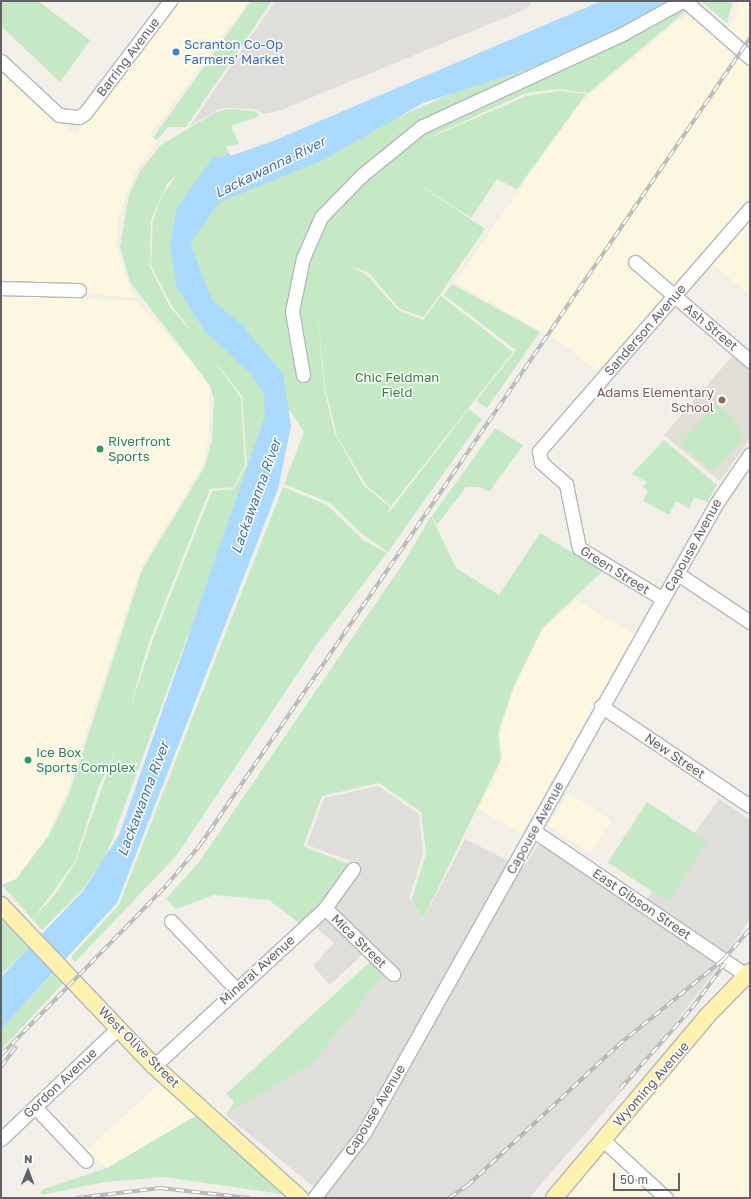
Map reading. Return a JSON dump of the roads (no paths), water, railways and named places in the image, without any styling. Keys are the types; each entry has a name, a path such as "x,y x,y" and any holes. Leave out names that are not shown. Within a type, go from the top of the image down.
{"main road":[{"name":"West Olive Street","path":"1,905 154,1066 300,1198"},
{"name":"Wyoming Avenue","path":"554,1198 602,1139 749,975"}],"street":[{"name":"Barring Avenue","path":"1,61 59,115 72,118 85,113 170,1"},
{"path":"303,375 292,311 303,258 321,217 362,175 421,127 624,33 684,1 750,58"},
{"name":"Sanderson Avenue","path":"539,451 750,208"},
{"name":"Ash Street","path":"635,262 750,361"},
{"path":"1,288 79,290"},
{"name":"Green Street","path":"539,451 541,462 566,484 579,548 663,599"},
{"name":"Capouse Avenue","path":"317,1195 364,1133 534,831 601,706 678,574 727,485 750,454"},
{"path":"678,574 750,622"},
{"name":"New Street","path":"601,706 750,806"},
{"name":"East Gibson Street","path":"534,831 749,975"},
{"name":"Mineral Avenue","path":"154,1066 325,908 353,869"},
{"name":"Mica Street","path":"325,908 393,974"},
{"path":"170,921 236,989"},
{"name":"Gordon Avenue","path":"1,1139 118,1028"},
{"path":"35,1107 86,1161"},
{"path":"602,1139 666,1198"}],"water":[{"name":"Lackawanna River","path":"601,1 666,1 652,12 531,68 423,103 321,161 220,202 190,243 212,300 241,324 283,374 291,426 278,489 117,903 1,1029 1,977 83,891 119,835 265,416 264,394 252,375 205,331 177,288 170,245 177,208 214,156 224,157 228,152 231,156 273,141"}],"railway":[{"path":"1,1055 166,886 200,845 750,38"},
{"path":"449,1198 467,1186 617,1046 723,960 750,929"},
{"path":"620,1089 692,1008 725,963"},
{"path":"1,1067 16,1046"},
{"path":"76,1198 160,1188 249,1198"}],"place":[{"name":"Scranton Co-Op Farmers' Market","path":"176,52"},
{"name":"Adams Elementary School","path":"722,400"},
{"name":"Riverfront Sports","path":"100,449"},
{"name":"Ice Box Sports Complex","path":"28,760"}],"park label":[{"name":"Chic Feldman Field","path":"397,386"}]}
